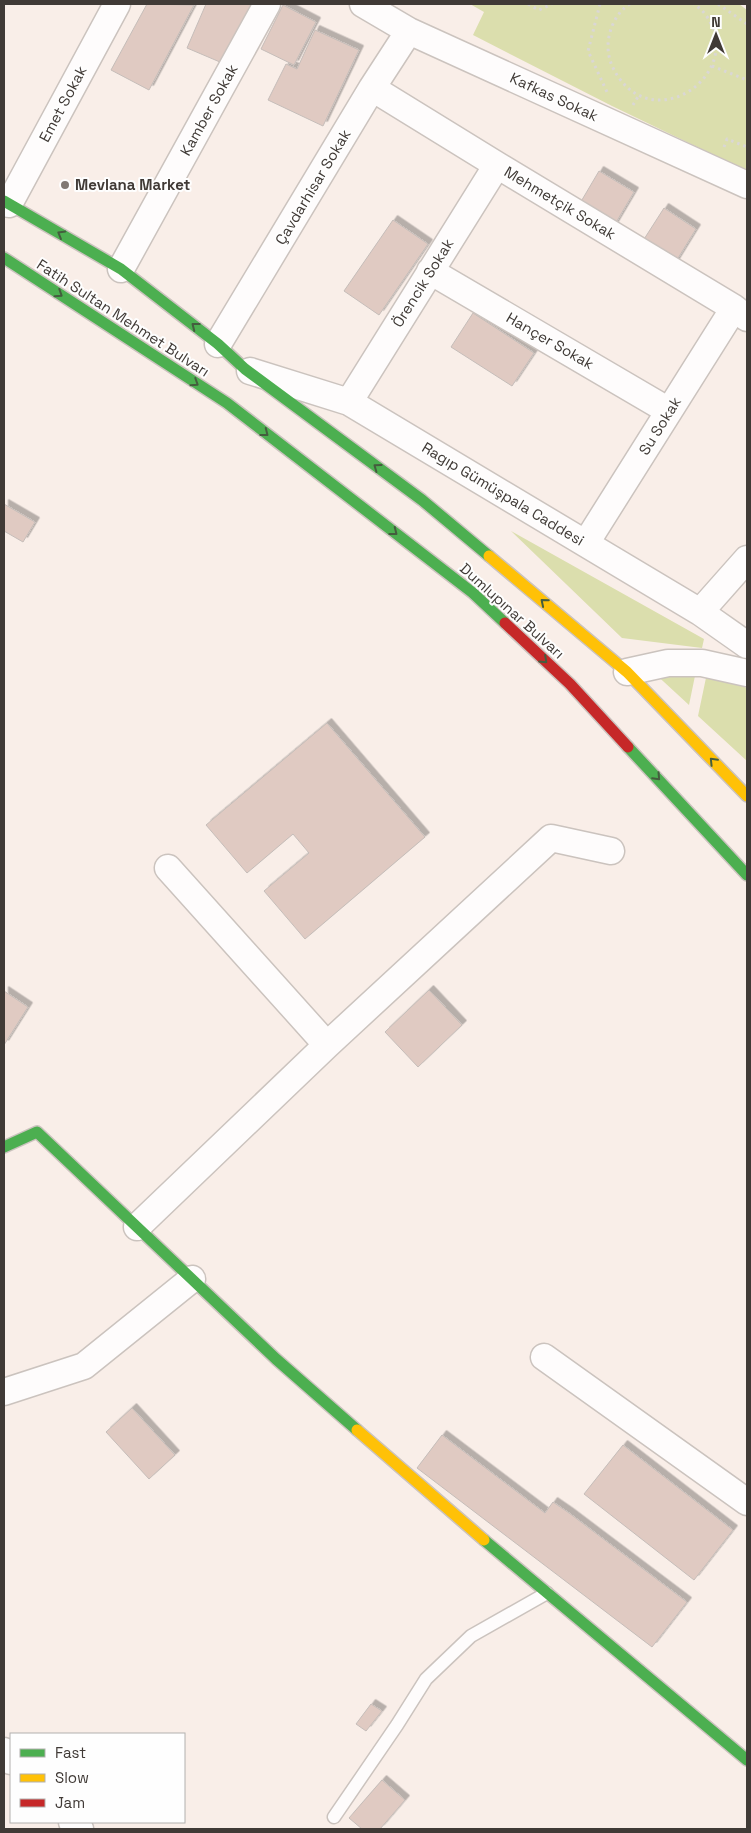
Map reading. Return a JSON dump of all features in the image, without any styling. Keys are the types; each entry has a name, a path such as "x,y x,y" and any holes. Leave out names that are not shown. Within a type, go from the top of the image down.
{"main road":[{"name":"Fatih Sultan Mehmet Bulvarı","path":"7,202 121,269 218,344 245,369"},
{"name":"Fatih Sultan Mehmet Bulvarı","path":"4,258 227,403"},
{"name":"Dumlupınar Bulvarı","path":"245,369 422,500 628,672 747,796"},
{"name":"Dumlupınar Bulvarı","path":"227,403 473,593 570,684 747,875"},
{"path":"4,1148 37,1132 276,1359 526,1577 747,1760"}],"street":[{"name":"Emet Sokak","path":"7,202 117,4"},
{"name":"Kamber Sokak","path":"121,269 267,4"},
{"name":"Kafkas Sokak","path":"363,4 409,31 747,185"},
{"name":"Çavdarhisar Sokak","path":"218,344 372,88 409,31"},
{"name":"Mehmetçik Sokak","path":"372,88 741,313"},
{"name":"Örencik Sokak","path":"349,402 497,165"},
{"name":"Hançer Sokak","path":"430,271 669,411"},
{"name":"Su Sokak","path":"586,543 669,411 741,313"},
{"name":"Ragıp Gümüşpala Caddesi","path":"245,369 349,402 700,612 747,645"},
{"path":"700,612 747,559"},
{"path":"628,672 668,663 702,663 747,673"},
{"path":"137,1227 327,1045 551,838 611,851"},
{"path":"168,868 327,1045"},
{"path":"4,1392 84,1366 192,1279"},
{"path":"544,1357 747,1502"}],"lane":[{"path":"334,1817 397,1725 426,1678 471,1636 547,1593"}],"path":[{"path":"528,4 539,10 552,4"},
{"path":"594,4 600,5 588,51 608,93"},
{"path":"630,4 625,6 614,21 608,37 608,54 614,71 624,85 639,95 656,100 673,99 689,92 702,81 712,66 716,49 714,31 705,14 694,4"},
{"path":"718,4 747,24"},
{"path":"712,66 747,80"}],"green space":[{"path":"470,4 739,4 747,10 747,171 612,106 473,35 484,12"},
{"path":"511,531 704,639 702,648 622,638"},
{"path":"651,670 696,671 689,705"},
{"path":"707,673 747,688 747,761 698,716"}],"building":[{"path":"147,4 194,5 149,90 111,70"},
{"path":"206,4 254,4 227,65 187,48"},
{"path":"283,5 316,22 294,65 261,49"},
{"path":"315,30 359,50 323,126 268,100 286,64 297,69"},
{"path":"599,171 634,192 611,231 576,210"},
{"path":"664,208 696,229 672,268 639,247"},
{"path":"393,220 428,244 379,315 344,291"},
{"path":"473,313 534,353 512,386 451,347"},
{"path":"4,504 35,522 23,542 4,531"},
{"path":"327,723 425,837 305,939 264,891 309,853 293,834 247,873 206,825"},
{"path":"429,990 462,1025 418,1067 385,1032"},
{"path":"4,991 28,1007 4,1045"},
{"path":"132,1408 175,1455 149,1479 106,1432"},
{"path":"442,1435 545,1513 553,1502 687,1602 652,1647 417,1468"},
{"path":"623,1445 733,1530 694,1580 584,1494"},
{"path":"371,1704 382,1711 366,1731 356,1724"},
{"path":"382,1780 405,1800 380,1829 362,1829 349,1818"}],"traffic: fast":[{"path":"4,201 121,269 218,344 245,369 422,500 489,556"},
{"path":"4,258 227,403 473,593 505,623"},
{"path":"628,747 747,875"},
{"path":"4,1147 37,1132 276,1359 357,1430"},
{"path":"484,1540 747,1760"}],"traffic: slow":[{"path":"489,556 627,672 747,796"},
{"path":"357,1430 484,1540"}],"traffic: jam":[{"path":"505,623 570,684 628,747"}],"place":[{"name":"Mevlana Market","path":"65,185"}]}
